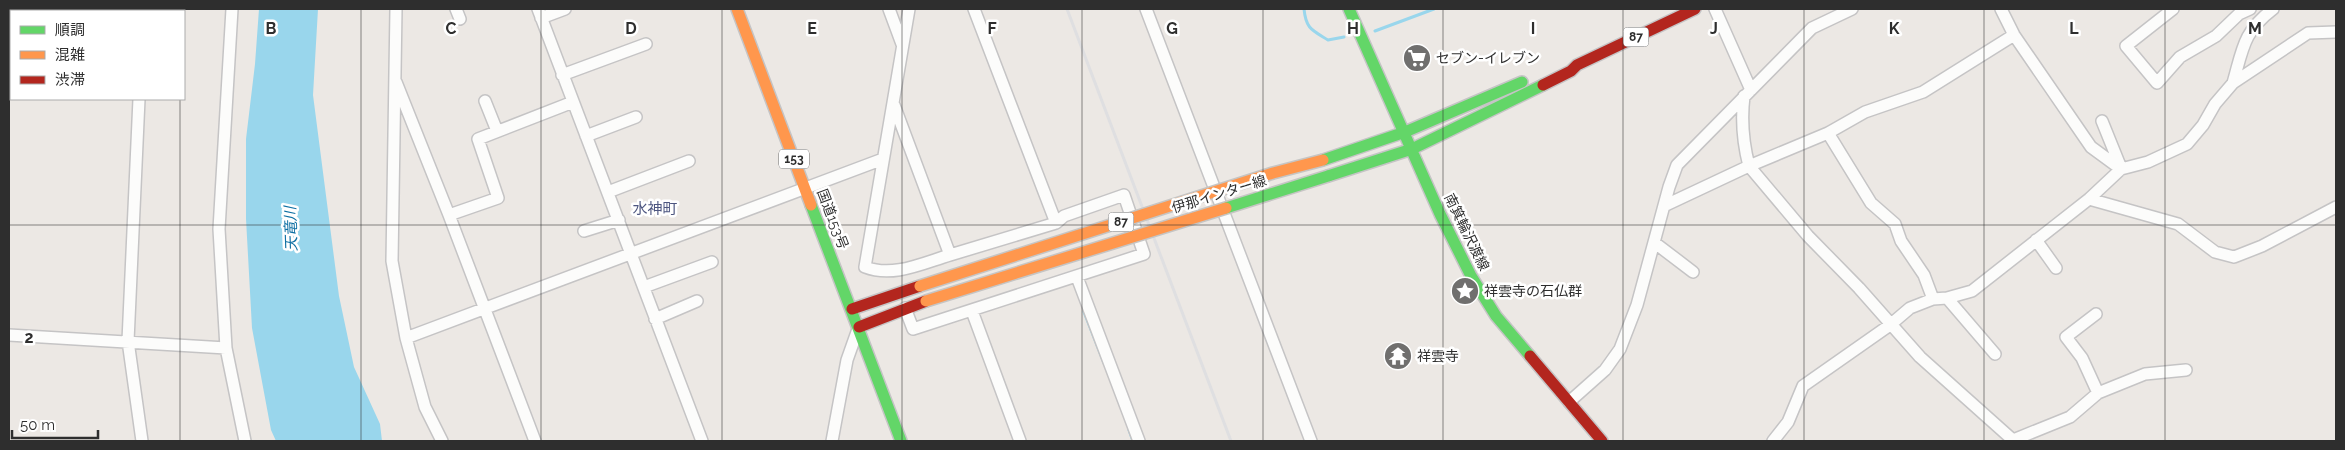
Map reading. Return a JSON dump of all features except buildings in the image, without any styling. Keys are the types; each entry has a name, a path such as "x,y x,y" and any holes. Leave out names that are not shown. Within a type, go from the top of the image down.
{"main road":[{"name":"国道153号","path":"737,9 901,441"},
{"name":"南箕輪沢渡線","path":"1349,9 1440,214 1482,297 1602,441"},
{"name":"伊那インター線","path":"859,327 926,301 1412,149 1571,71 1576,65 1695,9"},
{"name":"伊那インター線","path":"852,309 1273,173 1323,160 1404,132 1569,64 1576,65"}],"street":[{"path":"232,9 219,229 226,348 245,441"},
{"path":"396,9 392,261 406,338 425,407 442,441"},
{"path":"565,9 539,14 702,441"},
{"path":"889,9 902,45"},
{"path":"905,308 913,329 1144,254 1124,195 1064,216 1056,223 894,271 875,271 865,267 902,45 910,9"},
{"path":"974,9 1056,223"},
{"path":"1146,9 1311,441"},
{"path":"1716,9 1748,93 1742,114 1745,152 1749,166 1808,236 1859,288 1920,358 2013,441 2070,417 2098,393 2145,374 2186,370"},
{"path":"1569,402 1604,370 1620,349 1637,304 1677,165 1812,28 1852,9"},
{"path":"2001,9 2014,35 2091,147 2121,170"},
{"path":"2173,9 2126,46 2157,84 2180,57 2216,36 2239,14 2250,9"},
{"path":"2233,83 2246,37 2256,22 2273,9"},
{"path":"1773,441 1788,422 1803,386 1890,325 1910,308 1933,299 1947,298 1972,291 2089,199 2121,170 2148,162 2187,144 2203,126 2214,104 2233,83 2308,33 2336,32"},
{"path":"1666,205 1749,166 1828,133 1864,112 1923,92 2014,35"},
{"path":"562,75 646,44"},
{"path":"394,79 449,215 535,441"},
{"path":"139,100 128,341 142,441"},
{"path":"485,101 497,132"},
{"path":"449,215 498,198 478,139 573,102"},
{"path":"893,104 950,255"},
{"path":"586,136 636,116"},
{"path":"2102,121 2121,170"},
{"path":"1828,133 1871,203 1894,224 1902,241 1924,276 1933,299"},
{"path":"406,338 804,187 883,159"},
{"path":"608,192 689,161"},
{"path":"2089,199 2178,224 2215,252 2234,257 2262,246 2336,207"},
{"path":"584,231 619,220"},
{"path":"2036,240 2056,268"},
{"path":"1655,243 1693,272"},
{"path":"644,287 712,262"},
{"path":"894,271 901,292"},
{"path":"1077,277 1139,441"},
{"path":"1947,298 1995,354"},
{"path":"655,319 697,301"},
{"path":"972,311 1020,441"},
{"path":"2096,314 2066,337 2082,358 2098,393"},
{"path":"832,441 847,360 859,327"},
{"path":"9,335 226,348"}],"water":[{"name":"天竜川","path":"259,9 318,9 313,95 339,296 354,367 380,424 382,441 276,441 271,430 252,328 246,219 246,139"}],"waterway":[{"path":"1304,9 1306,21 1314,31 1328,40 1344,37"},
{"path":"1375,31 1434,9"},
{"path":"1084,312 1104,363"},
{"path":"1129,430 1133,441"}],"railway":[{"path":"1067,9 1231,441"}],"traffic: fast":[{"path":"1349,9 1440,214 1471,276 1496,316 1530,356"},
{"path":"1323,160 1405,132 1522,82"},
{"path":"1328,176 1412,149 1543,85"},
{"path":"1226,208 1328,176"},
{"path":"811,205 901,441"}],"traffic: slow":[{"path":"737,9 811,205"},
{"path":"920,286 1273,173 1323,160"},
{"path":"926,301 1226,208"}],"traffic: jam":[{"path":"1543,85 1571,71 1577,65 1695,9"},
{"path":"852,309 920,286"},
{"path":"859,327 926,301"},
{"path":"1530,356 1602,441"}],"place":[{"name":"セブン-イレブン","path":"1417,58"},
{"name":"祥雲寺の石仏群","path":"1465,291"},
{"name":"祥雲寺","path":"1398,356"}],"district":[{"name":"水神町","path":"655,209"}]}
